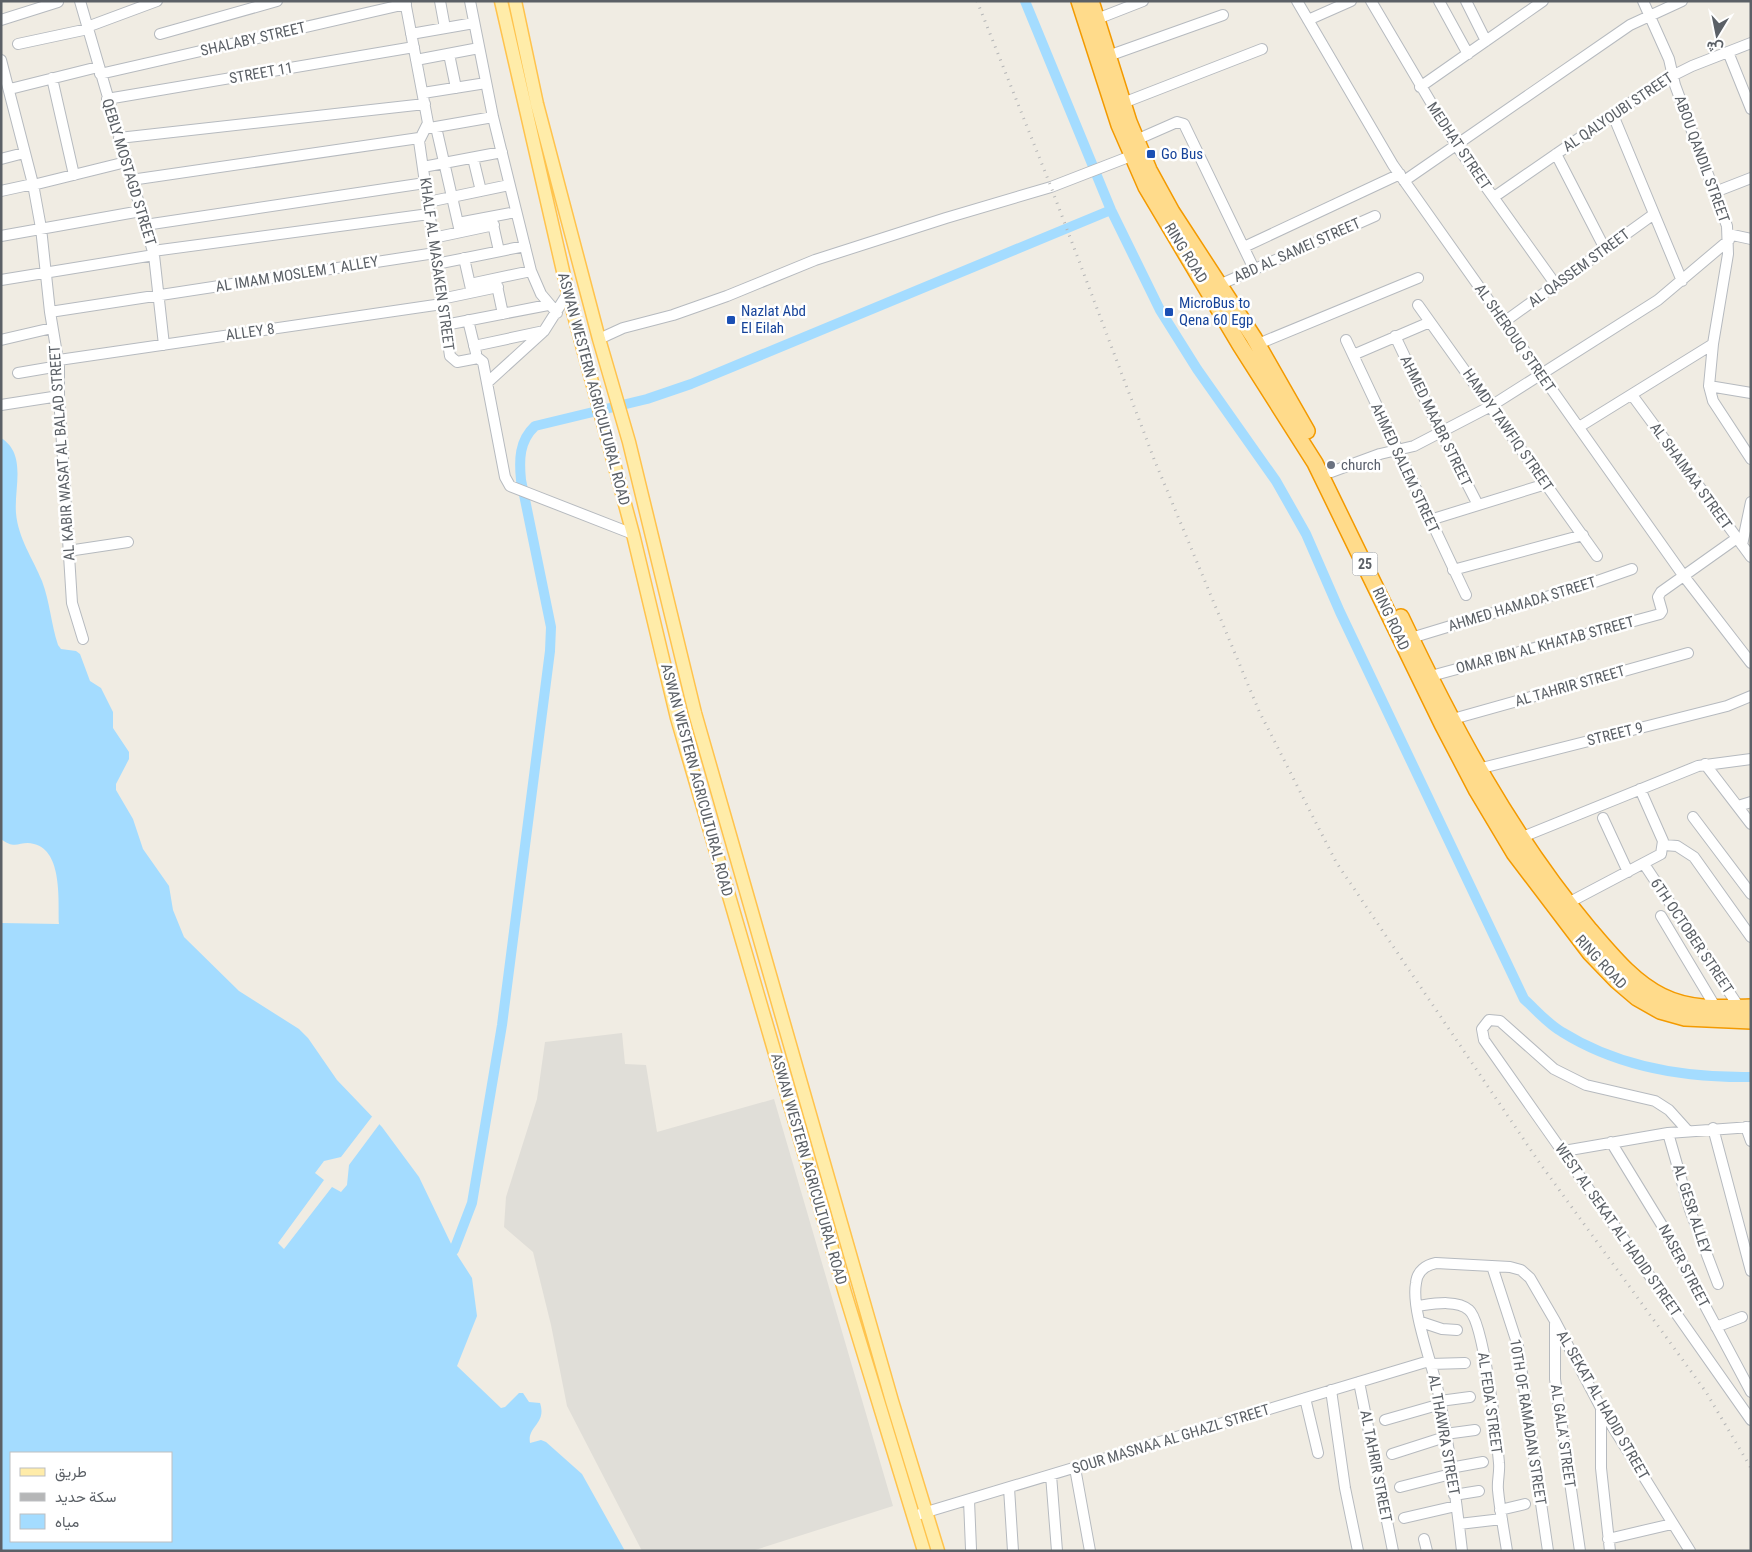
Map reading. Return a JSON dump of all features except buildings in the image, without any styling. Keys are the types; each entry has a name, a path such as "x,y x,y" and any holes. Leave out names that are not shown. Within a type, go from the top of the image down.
{"highway":[{"name":"RING ROAD","path":"1079,1 1131,156 1154,201 1239,329 1256,351 1331,472 1453,720 1478,768 1520,838 1568,903 1629,972 1650,990 1688,1005 1716,1008 1745,1007"},
{"name":"RING ROAD","path":"1091,1 1136,140 1164,198 1219,285 1239,329"},
{"name":"RING ROAD","path":"1256,351 1321,474 1425,690 1477,791 1510,846 1542,892 1590,953 1637,998 1660,1011 1685,1018 1751,1021"}],"main road":[{"name":"ASWAN WESTERN AGRICULTURAL ROAD","path":"501,1 568,293 634,534 678,718 845,1293 924,1551"},
{"name":"ASWAN WESTERN AGRICULTURAL ROAD","path":"515,1 535,96 599,339 629,442 695,712 860,1288 938,1551"},
{"path":"678,718 695,712"},
{"path":"845,1293 860,1288"}],"street":[{"name":"QEBLY MOSTAGD STREET","path":"80,1 118,138 153,253 160,295 164,345"},
{"path":"18,44 88,28 157,1"},
{"path":"160,34 278,1"},
{"path":"440,1 445,28"},
{"path":"470,1 493,117 531,271 548,305 557,313"},
{"path":"1097,19 1143,1"},
{"name":"AL SHEROUQ STREET","path":"1297,1 1402,178 1684,575 1751,663"},
{"path":"1308,20 1351,1"},
{"name":"MEDHAT STREET","path":"1371,1 1420,87 1456,145 1556,285"},
{"path":"1438,1 1468,54"},
{"path":"1466,1 1486,41"},
{"path":"1420,87 1543,1"},
{"name":"ABOU QANDIL STREET","path":"1643,1 1668,59 1672,76 1715,192 1729,237 1713,344 1709,386 1713,402 1751,459"},
{"path":"1244,247 1402,178 1456,145 1630,25 1682,1"},
{"path":"1,20 58,2"},
{"path":"405,2 428,123 444,163 459,228"},
{"name":"SHALABY STREET","path":"7,93 52,78 99,70 405,2"},
{"path":"1108,56 1223,15"},
{"path":"411,34 474,23"},
{"name":"AL QALYOUBI STREET","path":"1494,197 1672,76 1751,43"},
{"name":"STREET 11","path":"107,99 414,47"},
{"path":"416,60 479,48"},
{"path":"1123,103 1262,49"},
{"path":"1728,52 1751,108"},
{"path":"449,54 456,88"},
{"name":"AL KABIR WASAT AL BALAD STREET","path":"1,60 7,93 33,185 41,228 52,328 59,363 58,396 72,603 83,639"},
{"path":"52,78 74,175"},
{"path":"118,138 424,98 456,88 486,83"},
{"path":"1614,115 1682,280"},
{"path":"131,180 419,138 431,128 493,117"},
{"path":"1136,140 1177,122 1184,124 1254,269"},
{"name":"KHALF AL MASAKEN STREET","path":"419,138 451,359 460,362 478,358 483,362 505,477 510,486 520,491 634,534"},
{"path":"422,167 502,152"},
{"path":"1,159 24,153"},
{"path":"1556,154 1605,249"},
{"path":"599,339 622,328 673,315 727,296 815,260 1070,180 1131,156"},
{"path":"473,158 481,191"},
{"path":"1,191 126,162"},
{"path":"1715,192 1751,178"},
{"path":"146,225 425,182"},
{"path":"428,202 509,185"},
{"path":"1,236 141,211"},
{"path":"433,238 459,228 493,221 516,212"},
{"path":"1,280 153,253 429,214"},
{"name":"AL QASSEM STREET","path":"1504,322 1654,214"},
{"name":"ABD AL SAMEI STREET","path":"1219,285 1375,216"},
{"path":"493,221 499,251"},
{"path":"1331,472 1380,454 1409,448 1491,406 1658,300 1729,237 1751,239"},
{"name":"AL IMAM MOSLEM 1 ALLEY","path":"50,312 160,295 436,258 464,258 525,246"},
{"path":"464,258 471,288"},
{"name":"ALLEY 8","path":"18,373 59,363 164,345 442,302 471,288 497,283 531,271"},
{"path":"1256,351 1418,278"},
{"path":"497,283 503,314"},
{"path":"488,382 544,331 568,293"},
{"path":"445,325 548,305"},
{"name":"HAMDY TAWFIQ STREET","path":"1418,305 1597,556"},
{"path":"468,320 478,358"},
{"path":"1353,354 1430,322"},
{"path":"1,340 52,328"},
{"path":"474,346 544,331"},
{"name":"AHMED MAABR STREET","path":"1395,336 1478,505"},
{"name":"AHMED SALEM STREET","path":"1346,340 1396,450 1466,595"},
{"path":"1579,427 1713,344"},
{"path":"1709,386 1751,393"},
{"name":"AL SHAIMAA STREET","path":"1632,395 1751,557"},
{"path":"1,405 58,396"},
{"path":"1430,520 1546,484"},
{"path":"1684,575 1739,541 1751,502"},
{"path":"1453,570 1583,535"},
{"path":"68,551 128,542"},
{"name":"AHMED HAMADA STREET","path":"1411,638 1574,589 1632,569"},
{"name":"OMAR IBN AL KHATAB STREET","path":"1431,676 1660,614 1662,611 1659,594 1684,575"},
{"name":"AL TAHRIR STREET","path":"1453,720 1688,653"},
{"name":"STREET 9","path":"1478,768 1726,706 1751,696"},
{"path":"1520,838 1705,764 1751,759"},
{"path":"1705,764 1751,824"},
{"path":"1568,903 1661,854 1664,845 1640,789"},
{"path":"1738,806 1751,802"},
{"path":"1693,817 1751,894"},
{"path":"1603,818 1628,872"},
{"path":"1664,845 1677,846 1689,852 1751,937"},
{"name":"6TH OCTOBER STREET","path":"1644,864 1745,1007"},
{"path":"1661,916 1716,1008"},
{"name":"WEST AL SEKAT AL HADID STREET","path":"1687,1130 1669,1110 1655,1101 1586,1085 1554,1069 1500,1021 1489,1020 1484,1024 1482,1035 1484,1040 1747,1411 1751,1420"},
{"path":"1564,1151 1687,1130 1713,1128 1748,1127 1751,1141"},
{"path":"1713,1128 1751,1271"},
{"name":"AL GESR ALLEY","path":"1668,1133 1690,1210 1718,1284"},
{"name":"NASER STREET","path":"1611,1142 1658,1218 1751,1392"},
{"name":"AL THAWRA STREET","path":"1462,1551 1440,1403 1417,1306 1416,1279 1427,1266 1436,1263 1492,1266"},
{"name":"AL SEKAT AL HADID STREET","path":"1492,1266 1510,1266 1521,1270 1530,1278 1601,1408 1690,1551"},
{"name":"10TH OF RAMADAN STREET","path":"1492,1266 1518,1346 1548,1551"},
{"name":"AL FEDA' STREET","path":"1417,1306 1440,1303 1460,1306 1473,1314 1479,1331 1489,1387 1499,1464 1497,1484 1507,1551"},
{"path":"1716,1327 1742,1317"},
{"name":"AL GALA' STREET","path":"1555,1321 1555,1379 1580,1551"},
{"path":"1421,1322 1442,1329 1457,1330"},
{"name":"SOUR MASNAA AL GHAZL STREET","path":"913,1516 1429,1362 1465,1363"},
{"name":"AL TAHRIR STREET","path":"1359,1382 1393,1551"},
{"path":"1331,1390 1345,1488 1358,1551"},
{"path":"1385,1420 1440,1403 1470,1397"},
{"path":"1305,1398 1318,1453"},
{"path":"1601,1408 1601,1468 1610,1551"},
{"path":"1392,1454 1445,1436 1475,1430"},
{"path":"1400,1487 1483,1462"},
{"path":"1075,1468 1090,1551"},
{"path":"1051,1475 1057,1551"},
{"path":"1009,1488 1013,1551"},
{"path":"1454,1494 1479,1491"},
{"path":"969,1500 971,1549"},
{"path":"1459,1524 1501,1514 1525,1504"},
{"path":"1404,1518 1456,1506"},
{"path":"1608,1539 1672,1524"},
{"path":"1424,1539 1427,1551"}],"shaded area":[{"path":"622,1033 625,1064 646,1065 657,1132 774,1099 893,1506 752,1551 642,1551 567,1406 551,1325 533,1252 504,1227 506,1197 537,1099 545,1042"}],"water":[{"path":"1,438 9,445 17,462 17,522 45,589 58,645 61,649 76,651 80,654 90,681 101,688 113,712 113,728 129,752 129,759 116,784 116,790 133,819 143,849 169,886 173,910 184,937 239,991 299,1029 308,1038 337,1080 382,1127 419,1177 454,1250 472,1278 477,1316 457,1366 501,1408 505,1407 519,1393 523,1393 529,1402 540,1403 541,1416 531,1433 530,1443 541,1440 546,1442 582,1474 625,1551 1,1551 1,923 59,924 57,878 50,856 34,844 14,845 1,839"}],"pier":[{"path":"374,1114 381,1122 349,1165 347,1185 341,1192 332,1187 284,1249 278,1243 324,1180 315,1173 324,1161 341,1157"}],"waterway":[{"path":"1025,1 1111,210 1160,310 1197,369 1276,481 1306,534 1340,612 1524,999 1557,1029 1584,1044 1629,1062 1677,1072 1727,1077 1751,1077"},
{"path":"454,1250 472,1203 502,1025 550,651 551,627 521,480 520,458 526,438 535,426 647,399 691,384 1111,210"}],"railway":[{"path":"977,1 1051,187 1154,459 1259,711 1336,862 1539,1162 1706,1392 1751,1468"}],"place":[{"name":"Go Bus","path":"1151,154"},
{"name":"MicroBus to Qena 60 Egp","path":"1169,312"},
{"name":"Nazlat Abd El Eilah","path":"731,320"},
{"name":"church","path":"1331,465"}]}
